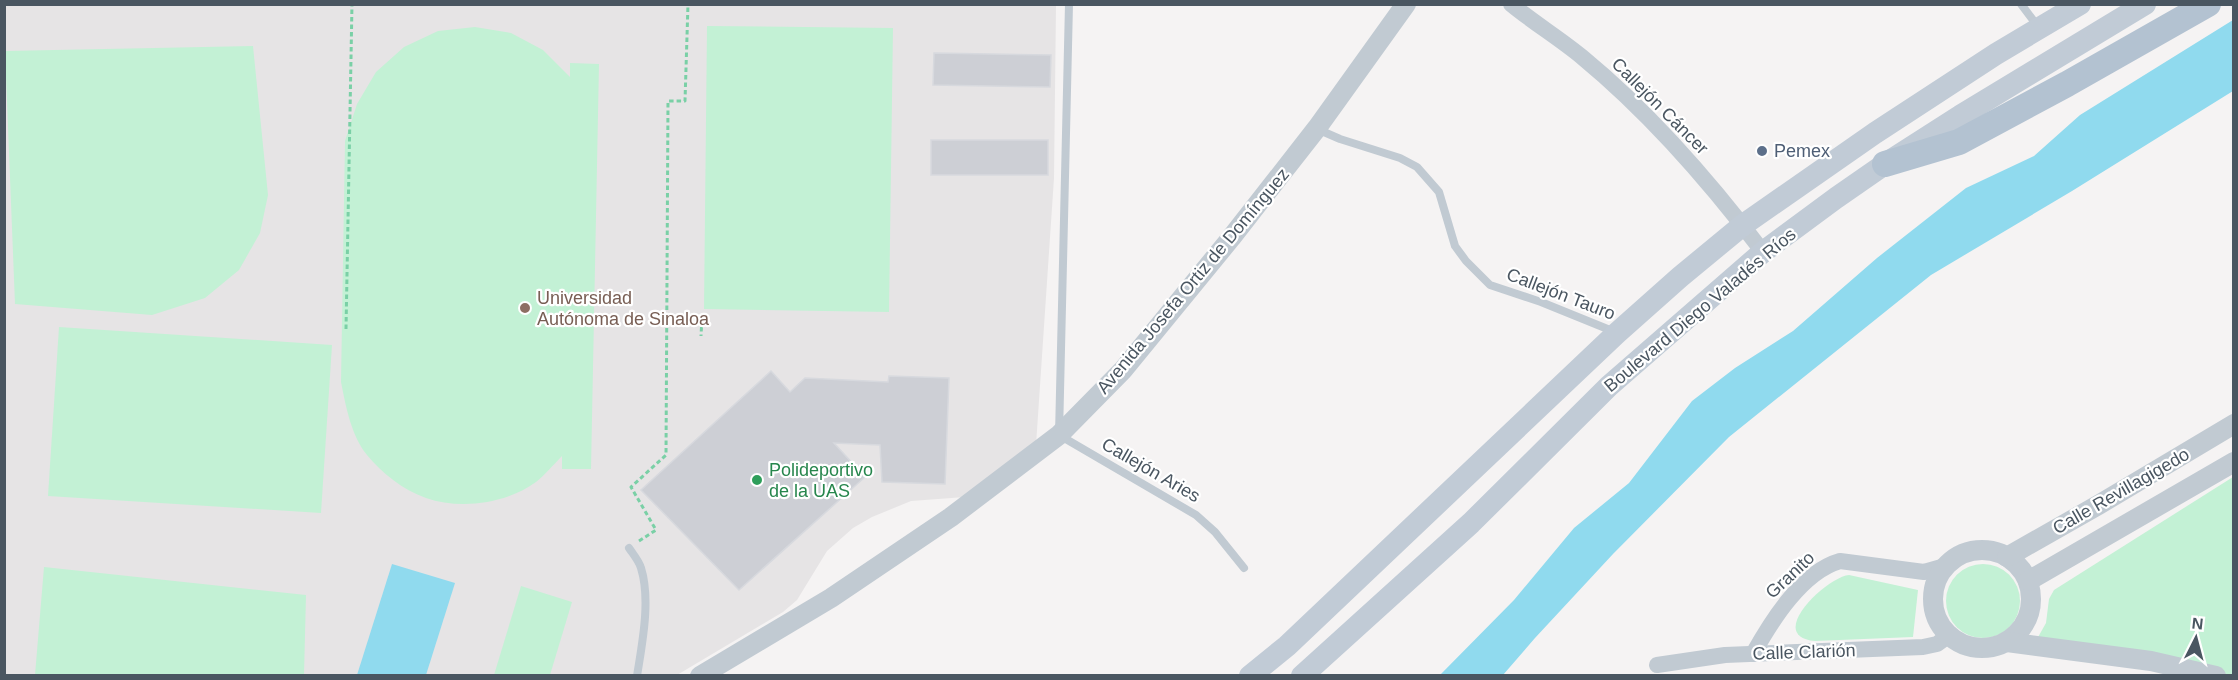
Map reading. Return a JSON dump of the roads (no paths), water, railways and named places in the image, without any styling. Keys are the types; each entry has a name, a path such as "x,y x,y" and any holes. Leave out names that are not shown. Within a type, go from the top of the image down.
{"main road":[{"name":"Boulevard Diego Valadés Ríos","path":"1250,675 1287,646 1617,333 1743,225 1875,133 1996,54 2080,4"},
{"name":"Boulevard Diego Valadés Ríos","path":"1302,675 1471,524 1609,386 1763,252 1885,164 2145,4"},
{"path":"1885,164 1959,142 2208,4"}],"street":[{"name":"Callejón Cáncer","path":"1511,4 1580,55 1608,79 1683,155 1763,252"},
{"name":"Avenida Josefa Ortiz de Domínguez","path":"700,675 831,598 951,517 1059,435 1123,370 1231,238 1317,128 1397,8"},
{"name":"Calle Revillagigedo","path":"2007,557 2234,424"},
{"name":"Calle Revillagigedo","path":"2028,581 2234,462"},
{"path":"1987,550 2007,557 2019,567 2028,581 2031,604 2027,620 2019,633 2007,642 1992,648 1977,649 1961,645 1948,636 1933,610 1932,594 1938,575 1957,556 1971,551 1987,550"},
{"name":"Granito","path":"1753,654 1772,619 1815,573 1827,564 1840,561 1924,572 1945,566"},
{"name":"Calle Clarión","path":"1657,665 1725,655 1923,647 1937,644 1948,636"},
{"path":"2007,642 2151,661 2216,675"}],"lane":[{"path":"1059,435 1068,4"},
{"path":"2021,4 2039,29"},
{"name":"Callejón Tauro","path":"1317,128 1340,139 1400,158 1417,167 1439,192 1455,246 1466,261 1490,285 1541,302 1617,333"},
{"name":"Callejón Aries","path":"1059,435 1196,514 1215,532 1244,568"},
{"path":"629,548 641,568 645,596 644,634 637,675"}],"water":[{"path":"2233,20 2233,91 1931,275 1729,437 1613,554 1503,675 1440,675 1514,600 1574,528 1629,483 1692,401 1735,368 1793,331 1877,258 1966,188 2034,156 2080,115"},
{"path":"392,564 455,583 426,675 357,675"}],"place":[{"name":"Pemex","path":"1762,151"},
{"name":"Universidad Autónoma de Sinaloa","path":"525,308"},
{"name":"Polideportivo de la UAS","path":"757,480"}]}
